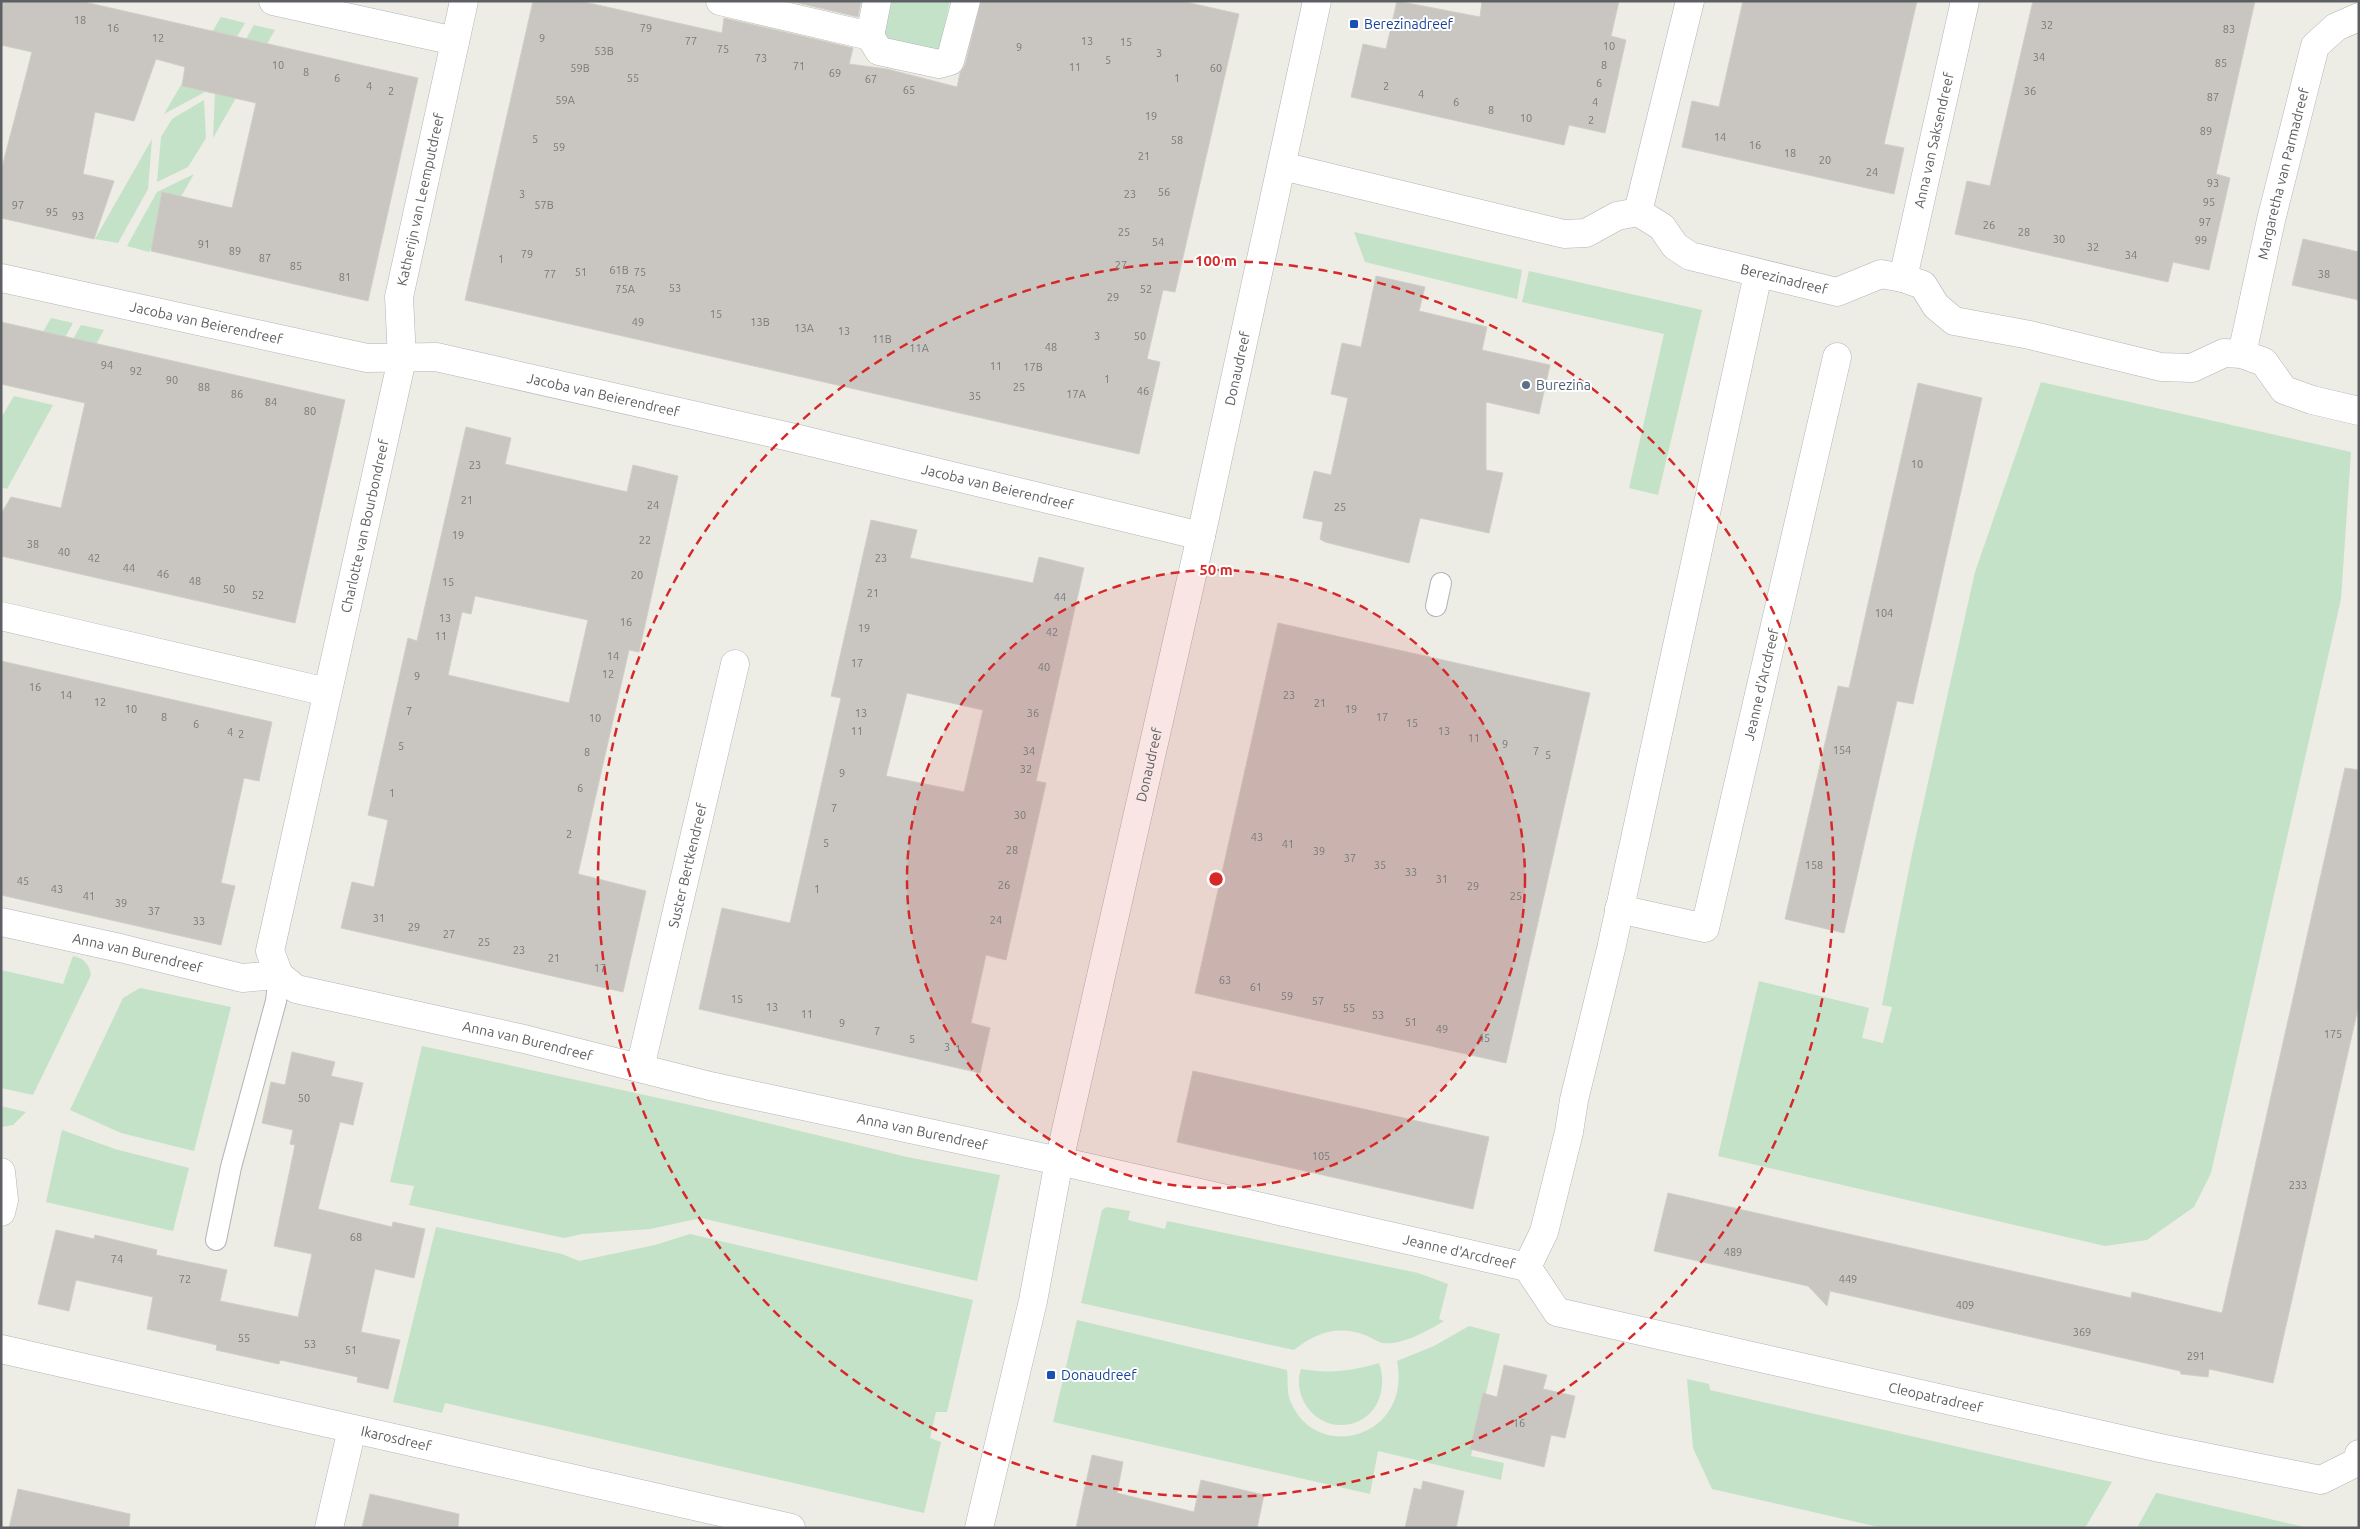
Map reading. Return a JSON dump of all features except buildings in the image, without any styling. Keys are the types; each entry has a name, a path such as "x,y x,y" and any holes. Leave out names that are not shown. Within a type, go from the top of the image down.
{"street":[{"path":"272,1 455,42"},
{"name":"Katherijn van Leemputdreef","path":"402,359 400,297 464,1"},
{"path":"720,1 870,36"},
{"path":"877,1 870,36 879,51 939,64 950,61 966,1"},
{"path":"1282,166 1564,234 1586,233 1617,216 1638,212 1690,1"},
{"name":"Anna van Saksendreef","path":"1903,278 1965,1"},
{"name":"Donaudreef","path":"979,1528 1033,1301 1059,1161 1201,536 1282,166 1309,3"},
{"name":"Margaretha van Parmadreef","path":"2242,354 2271,220 2315,46 2336,27 2359,17"},
{"name":"Berezinadreef","path":"1638,212 1662,227 1675,246 1690,256 1837,292 1881,274 1903,278 1923,285 1936,306 1954,321 2030,336 2161,367 2192,368 2224,353 2242,354 2264,362 2284,390 2312,400 2359,411"},
{"name":"Jeanne d'Arcdreef","path":"1059,1161 1527,1267 1544,1232 1619,908 1758,274"},
{"name":"Jacoba van Beierendreef","path":"1,278 367,358 402,359 436,356 790,437 1201,536"},
{"name":"Jeanne d'Arcdreef","path":"1619,908 1705,928 1837,357"},
{"name":"Charlotte van Bourbondreef","path":"279,975 270,951 402,359"},
{"path":"1,616 327,692"},
{"name":"Suster Bertkendreef","path":"640,1068 735,664"},
{"name":"Anna van Burendreef","path":"1,922 120,948 242,978 279,975 296,990 524,1039 720,1088 1059,1161"},
{"path":"1,1172 4,1200 1,1212"},
{"name":"Cleopatradreef","path":"1527,1267 1557,1312 2160,1448 2321,1480 2357,1462 2359,1454"},
{"name":"Ikarosdreef","path":"1,1349 791,1528"},
{"path":"329,1528 352,1429"}],"lane":[{"path":"1436,606 1441,583"},
{"path":"216,1240 231,1167 276,1001 279,975"}],"green space":[{"path":"889,1 950,1 939,50 881,37"},
{"path":"221,17 245,23 205,92 164,114"},
{"path":"254,25 275,30 213,138 215,93"},
{"path":"204,100 206,138 188,167 157,182 161,137 172,119"},
{"path":"152,139 148,189 118,243 95,239"},
{"path":"194,174 149,252 127,246 157,192"},
{"path":"1354,232 1522,270 1517,299 1365,262"},
{"path":"1529,271 1702,310 1658,495 1629,488 1664,334 1522,302"},
{"path":"51,318 73,323 35,391 12,386"},
{"path":"81,325 104,330 66,398 43,393"},
{"path":"2041,382 2351,452 2341,599 2211,1173 2194,1207 2147,1240 2105,1246 1718,1156 1759,981 1869,1008 1862,1038 1883,1043 1892,1007 1882,1005 1912,854 1975,572"},
{"path":"14,396 53,405 7,489 1,487 1,418"},
{"path":"73,956 85,962 91,975 33,1095 1,1088 1,970 63,984"},
{"path":"140,988 231,1007 194,1151 121,1133 70,1110 123,998"},
{"path":"422,1046 713,1110 907,1157 1000,1175 977,1281 701,1218 650,1229 582,1234 564,1238 409,1205 414,1186 390,1182"},
{"path":"1,1106 26,1112 13,1125 2,1127"},
{"path":"62,1130 115,1149 189,1168 173,1231 46,1202"},
{"path":"1107,1207 1130,1211 1128,1220 1165,1229 1167,1221 1418,1273 1448,1284 1439,1319 1444,1321 1431,1329 1398,1342 1383,1343 1355,1332 1336,1331 1319,1335 1294,1350 1081,1303 1102,1210"},
{"path":"436,1227 562,1254 579,1261 655,1245 690,1234 973,1300 947,1412 936,1412 930,1438 941,1442 924,1513 445,1403 442,1413 393,1402"},
{"path":"1077,1320 1287,1370 1289,1397 1301,1418 1317,1431 1337,1436 1357,1434 1376,1425 1390,1410 1398,1388 1397,1361 1434,1346 1469,1326 1500,1334 1471,1456 1504,1463 1501,1480 1378,1451 1370,1494 1053,1422"},
{"path":"1379,1363 1382,1374 1380,1395 1377,1404 1363,1419 1342,1425 1332,1424 1314,1415 1302,1398 1299,1379 1301,1369 1340,1371"},
{"path":"1687,1379 1709,1384 1710,1390 2112,1482 2085,1528 1883,1528 1712,1489 1693,1448"},
{"path":"2157,1493 2309,1528 2137,1528"}],"place":[{"name":"Berezinadreef","path":"1354,24"},
{"name":"Burezina","path":"1526,385"},
{"name":"Donaudreef","path":"1051,1375"}]}
